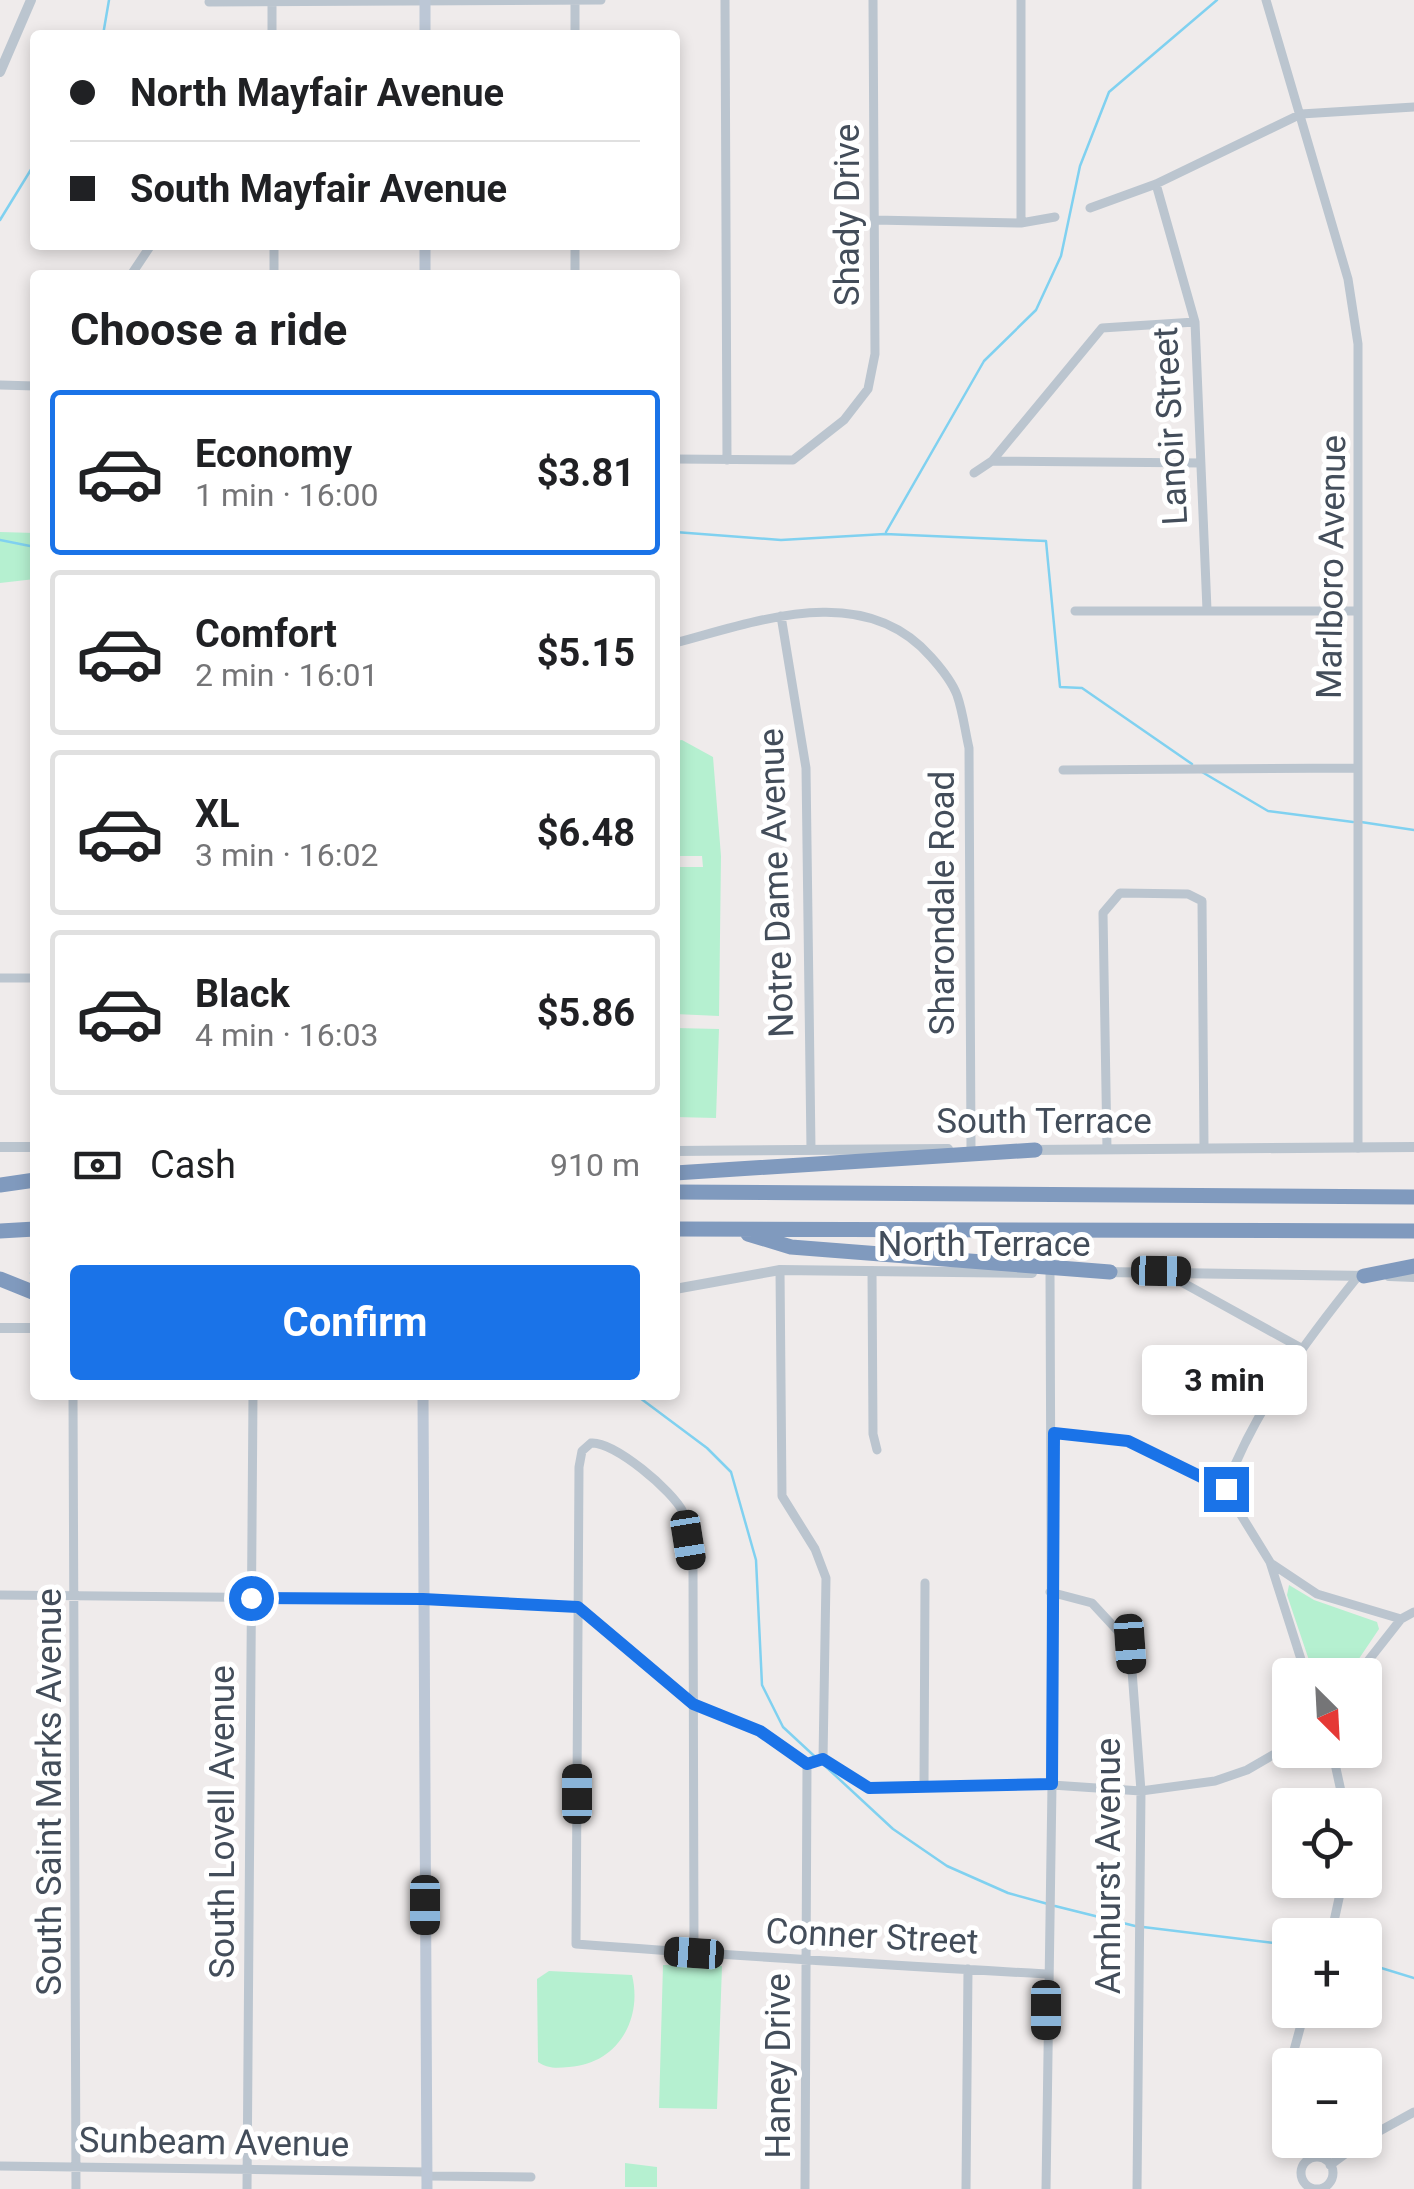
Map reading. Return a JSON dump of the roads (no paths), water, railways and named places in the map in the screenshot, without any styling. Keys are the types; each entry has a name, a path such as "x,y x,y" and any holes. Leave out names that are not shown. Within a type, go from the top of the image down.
{"highway":[{"path":"680,1173 1035,1150"},
{"path":"0,1188 30,1181"},
{"path":"0,1188 30,1190"},
{"path":"680,1192 1414,1197"},
{"path":"0,1231 30,1229"},
{"path":"680,1229 1414,1231"},
{"path":"730,1229 791,1247 1110,1272"},
{"path":"1361,1275 1414,1266"},
{"path":"0,1279 30,1291"}],"main road":[{"path":"425,2 425,30"},
{"path":"423,1400 427,2179"}],"street":[{"path":"0,72 31,0"},
{"path":"209,2 601,0"},
{"path":"725,0 727,460"},
{"name":"Shady Drive","path":"680,459 794,460 844,420 868,389 875,354 873,0"},
{"path":"1020,222 1021,0"},
{"name":"Marlboro Avenue","path":"1266,0 1348,279 1358,344 1358,1148"},
{"path":"272,2 272,30"},
{"path":"574,2 575,30"},
{"path":"1090,208 1156,184 1302,114 1414,107"},
{"name":"Lanoir Street","path":"1156,184 1195,322 1207,610"},
{"path":"874,220 1020,222 1056,217"},
{"path":"974,473 992,462 1102,328 1195,322"},
{"path":"0,385 30,386"},
{"path":"992,462 1202,463"},
{"name":"Sharondale Road","path":"780,616 842,610 886,622 918,642 956,693 969,748 971,1149"},
{"path":"1075,611 1356,610"},
{"path":"680,642 780,616"},
{"name":"Notre Dame Avenue","path":"780,616 806,768 811,1149"},
{"path":"1063,770 1356,768"},
{"path":"1108,1149 1104,913 1120,893 1188,894 1202,901 1204,1147"},
{"path":"0,978 30,978"},
{"path":"0,1147 30,1147"},
{"name":"South Terrace","path":"680,1151 1414,1147"},
{"path":"780,1270 782,1496 815,1548 826,1578 823,1759"},
{"name":"North Terrace","path":"680,1289 780,1270 1161,1271 1414,1277"},
{"path":"872,1271 873,1434 878,1450"},
{"path":"1161,1271 1300,1348"},
{"path":"1046,2189 1054,1433 1050,1273"},
{"path":"1226,1489 1241,1447 1300,1348 1361,1275"},
{"path":"0,1328 30,1328"},
{"name":"South Saint Marks Avenue","path":"73,1400 77,1596 76,2189"},
{"name":"South Lovell Avenue","path":"247,2189 252,1400"},
{"path":"1054,1433 1128,1441 1226,1489 1270,1562 1301,1658"},
{"path":"578,1607 579,1467 582,1451 601,1442 658,1485 684,1514 693,1567 694,1953"},
{"path":"1270,1562 1317,1594 1401,1619"},
{"path":"924,1584 924,1785"},
{"name":"Amhurst Avenue","path":"1050,1592 1092,1603 1130,1644 1141,1791 1136,1925 1136,2189"},
{"path":"0,1595 423,1599 578,1607 693,1704 760,1731 807,1764 823,1759 869,1788 1052,1784 1141,1791 1215,1781 1247,1770 1272,1755"},
{"name":"Conner Street","path":"578,1607 576,1944 1046,1974"},
{"path":"1370,1658 1401,1619 1414,1612"},
{"name":"Haney Drive","path":"805,2189 807,1764"},
{"path":"966,2189 968,1969"},
{"path":"1382,2130 1414,2112"},
{"path":"1318,2157 1330,2165 1330,2186 1304,2187 1301,2172 1308,2159 1318,2157"},
{"path":"1330,2165 1340,2158"},
{"name":"Sunbeam Avenue","path":"0,2166 427,2179 531,2177"}],"waterway":[{"path":"104,30 109,0"},
{"path":"886,532 984,361 1036,310 1061,256 1080,166 1109,92 1217,0"},
{"path":"0,220 30,171"},
{"path":"680,532 781,540 885,534 1046,541 1060,687 1082,688 1192,764"},
{"path":"0,540 30,546"},
{"path":"1202,772 1268,811 1353,822"},
{"path":"1361,822 1414,830"},
{"path":"643,1400 707,1448 731,1472 756,1560 762,1685 783,1727 893,1829 947,1866 1008,1893 1048,1904"},
{"path":"1055,1906 1135,1926"},
{"path":"1143,1927 1272,1943"},
{"path":"1382,1968 1414,1978"}]}
